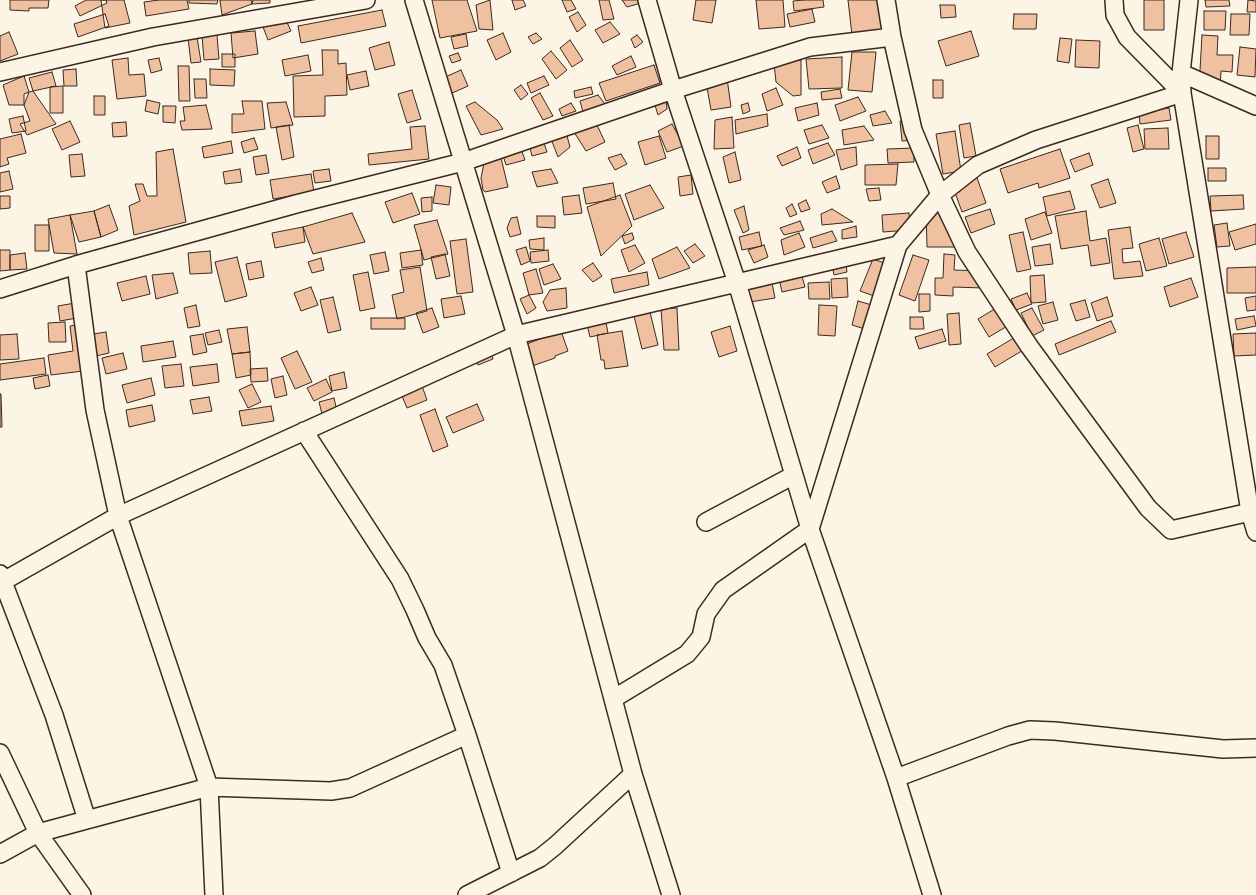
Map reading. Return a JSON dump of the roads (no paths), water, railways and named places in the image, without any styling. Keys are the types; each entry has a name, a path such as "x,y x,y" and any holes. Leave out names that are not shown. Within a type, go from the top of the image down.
{"street":[{"path":"0,72 153,37 366,0"},
{"path":"414,0 516,335 633,774 671,895"},
{"path":"647,0 674,90 737,283 810,529 896,778 932,895"},
{"path":"886,0 892,37 913,130 940,195 967,252 1025,340 1148,508 1171,530 1250,512"},
{"path":"1114,0 1115,15 1127,37 1182,93"},
{"path":"1189,0 1181,73 1182,93 1250,512 1256,532"},
{"path":"0,289 76,265 296,204 463,162 674,90 810,47 892,37"},
{"path":"1181,73 1256,106"},
{"path":"613,699 687,654 701,636 706,614 723,590 810,529 898,245 940,195 978,165 1036,140 1182,93"},
{"path":"87,820 54,714 1,579 118,516 516,335 898,245"},
{"path":"76,265 95,410 118,516 209,787 214,895"},
{"path":"304,431 400,579 428,638 443,665 467,735 510,873"},
{"path":"706,522 794,475"},
{"path":"896,778 1008,736 1030,730 1055,730 1223,749 1256,748"},
{"path":"0,854 38,833 209,787 331,791 350,788 467,735"},
{"path":"0,753 38,833 82,895"},
{"path":"467,895 540,858 633,774"}]}
